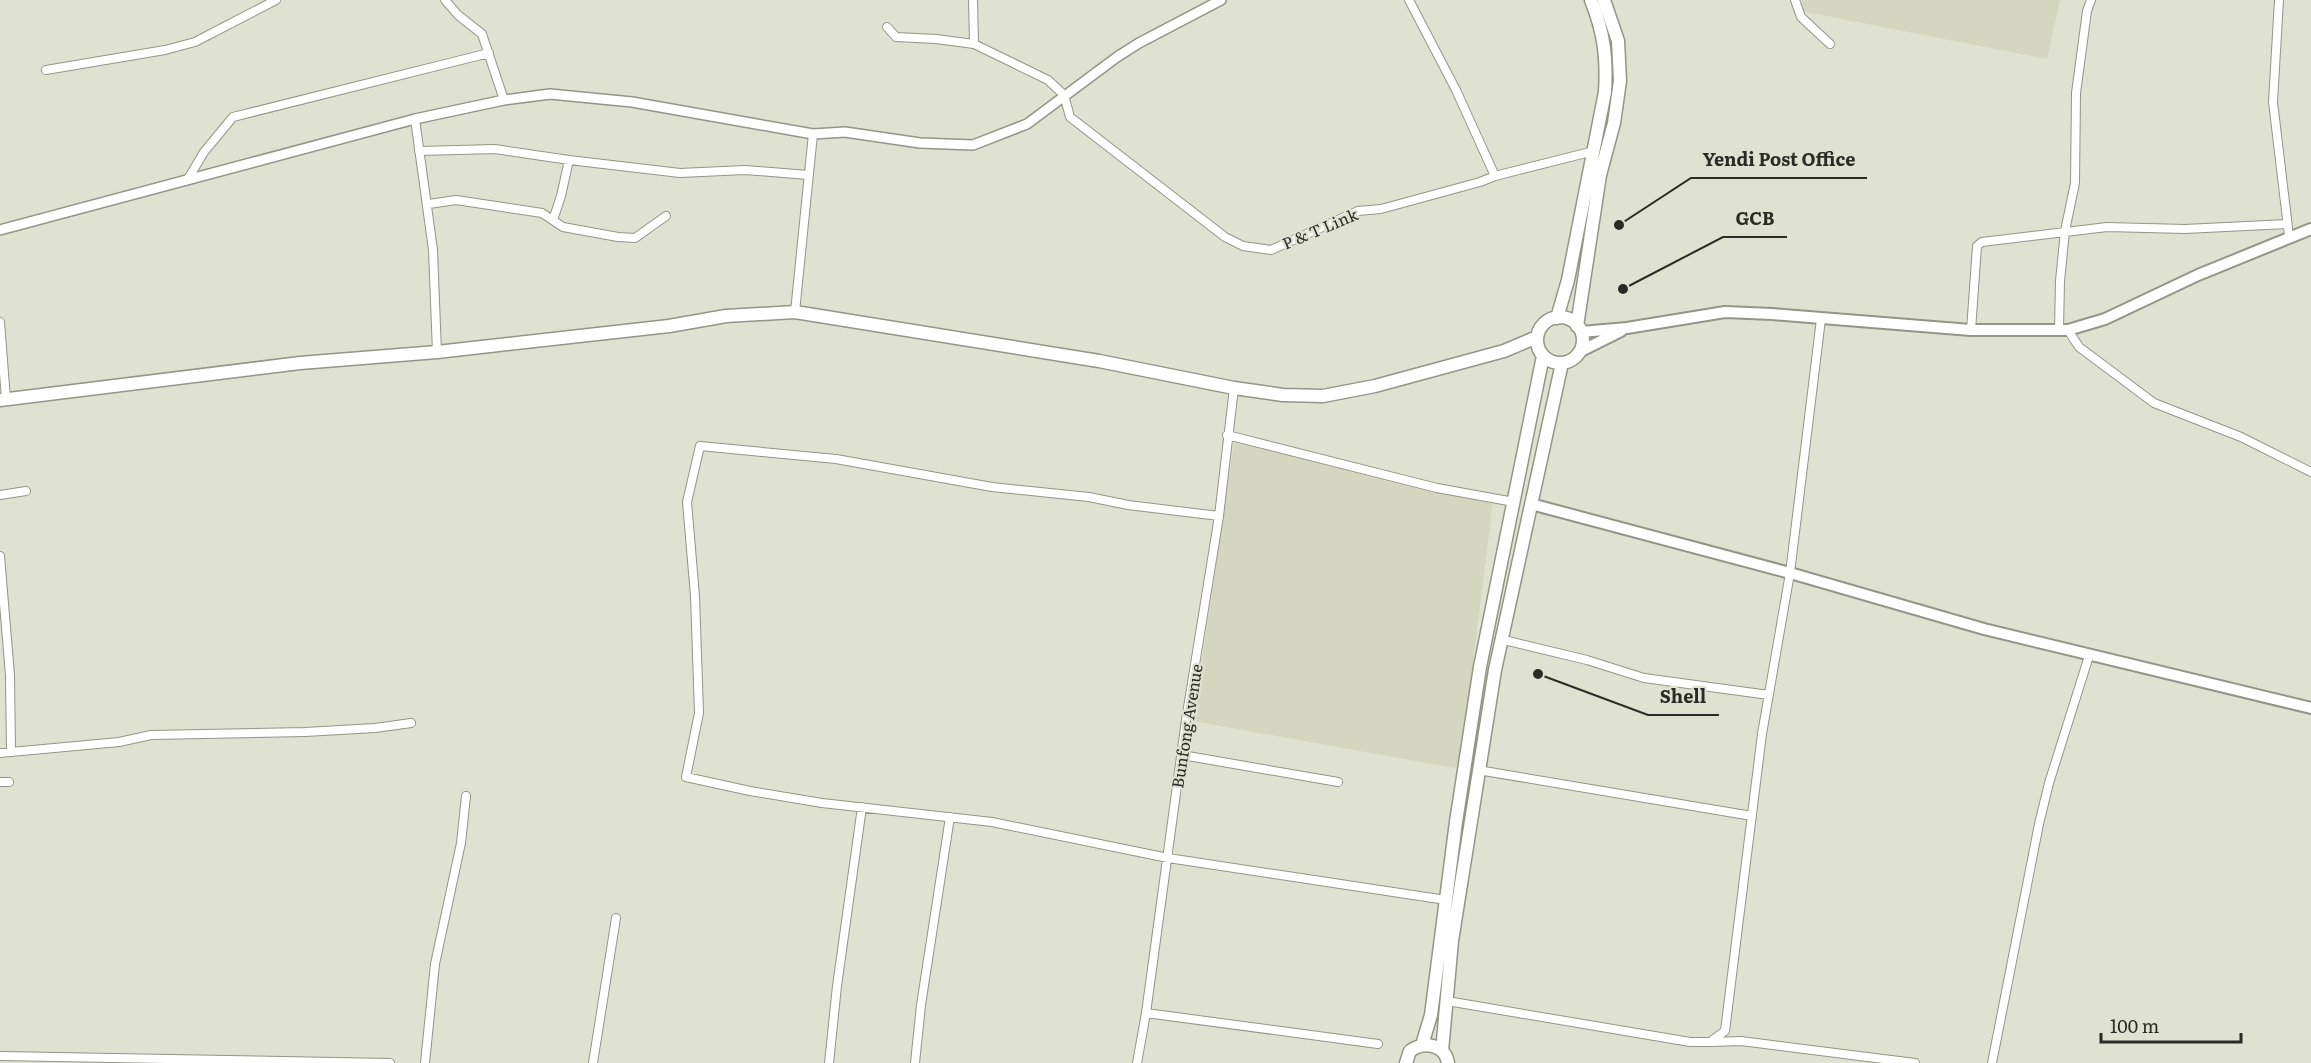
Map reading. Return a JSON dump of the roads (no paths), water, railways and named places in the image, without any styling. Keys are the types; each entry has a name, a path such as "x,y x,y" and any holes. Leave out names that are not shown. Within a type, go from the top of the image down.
{"highway":[{"path":"1557,318 1568,280 1605,92 1607,61 1604,36 1591,0"},
{"path":"1504,351 1541,353 1555,363 1562,363 1575,357 1582,346 1579,329 1600,175 1614,123 1620,81 1618,41 1604,0"},
{"path":"3,400 300,363 437,352 669,326 726,316 795,312 1099,361 1234,388 1283,395 1323,396 1375,386 1504,351 1537,337 1544,324 1557,318 1564,318 1579,329"},
{"path":"1422,1045 1431,1015 1480,667 1514,502 1541,353 1537,337"},
{"path":"1442,1051 1452,941 1500,639 1562,363"},
{"path":"1406,1063 1410,1051 1422,1045 1434,1046 1442,1051 1448,1063"}],"main road":[{"path":"1579,329 1627,328 1725,312 1971,330 2064,330 2105,319 2198,275 2289,236 2311,229"},
{"path":"1579,352 1627,328"},
{"path":"1531,504 1790,573 1984,629 2311,708"}],"street":[{"path":"46,70 185,45 276,0"},
{"path":"445,0 458,15 482,34 504,100"},
{"path":"973,0 974,44"},
{"path":"0,230 415,119 504,100 550,94 632,102 813,134 845,132 920,143 973,145 1027,124 1064,94 1139,43 1221,0"},
{"path":"1409,0 1456,90 1495,176"},
{"path":"1796,0 1801,17 1830,44"},
{"path":"2091,0 2087,11 2076,93 2075,183 2065,231 2060,281 2064,330 2079,347 2154,403 2241,437 2311,472"},
{"path":"2279,0 2273,102 2289,236"},
{"path":"887,27 896,37 974,44 1048,80 1064,94"},
{"path":"189,179 204,152 233,117 489,53"},
{"name":"P & T Link","path":"1064,94 1071,117 1226,237 1243,246 1271,250 1358,211 1381,209 1495,176 1594,151"},
{"path":"415,119 429,204 437,352"},
{"path":"795,312 813,134"},
{"path":"419,151 495,149 680,173 745,170 808,176"},
{"path":"553,220 569,160"},
{"path":"429,204 456,200 542,213 563,227 591,233 635,237 666,216"},
{"path":"1971,330 1977,246 1982,242 2106,227 2185,229 2287,224"},
{"path":"1710,1042 1725,1031 1769,696 1790,573 1821,319"},
{"path":"0,322 3,400"},
{"name":"Bunfong Avenue","path":"1137,1063 1219,516 1234,388"},
{"path":"1227,435 1437,488 1514,502"},
{"path":"1219,516 1089,497 992,487 836,459 700,446 687,502 695,596 699,713 686,777 750,791 1029,829 1168,858 1446,900"},
{"path":"0,495 26,491"},
{"path":"0,556 10,675 10,752"},
{"path":"1500,639 1587,660 1644,678 1769,696"},
{"path":"1992,1063 2039,824 2049,783 2090,656"},
{"path":"0,753 53,746 119,742 152,735 305,732 375,728 411,723"},
{"path":"1182,755 1338,782"},
{"path":"1478,770 1752,816"},
{"path":"0,782 9,782"},
{"path":"425,1063 435,964 461,843 466,796"},
{"path":"829,1063 837,986 862,807"},
{"path":"915,1063 921,1005 950,817"},
{"path":"593,1063 616,918"},
{"path":"1448,1001 1690,1042 1741,1041 1915,1063"},
{"path":"1146,1013 1378,1044"},
{"path":"0,1056 390,1063"}],"place":[{"name":"Yendi Post Office","path":"1619,225"},
{"name":"GCB","path":"1623,289"},
{"name":"Shell","path":"1538,674"}]}
